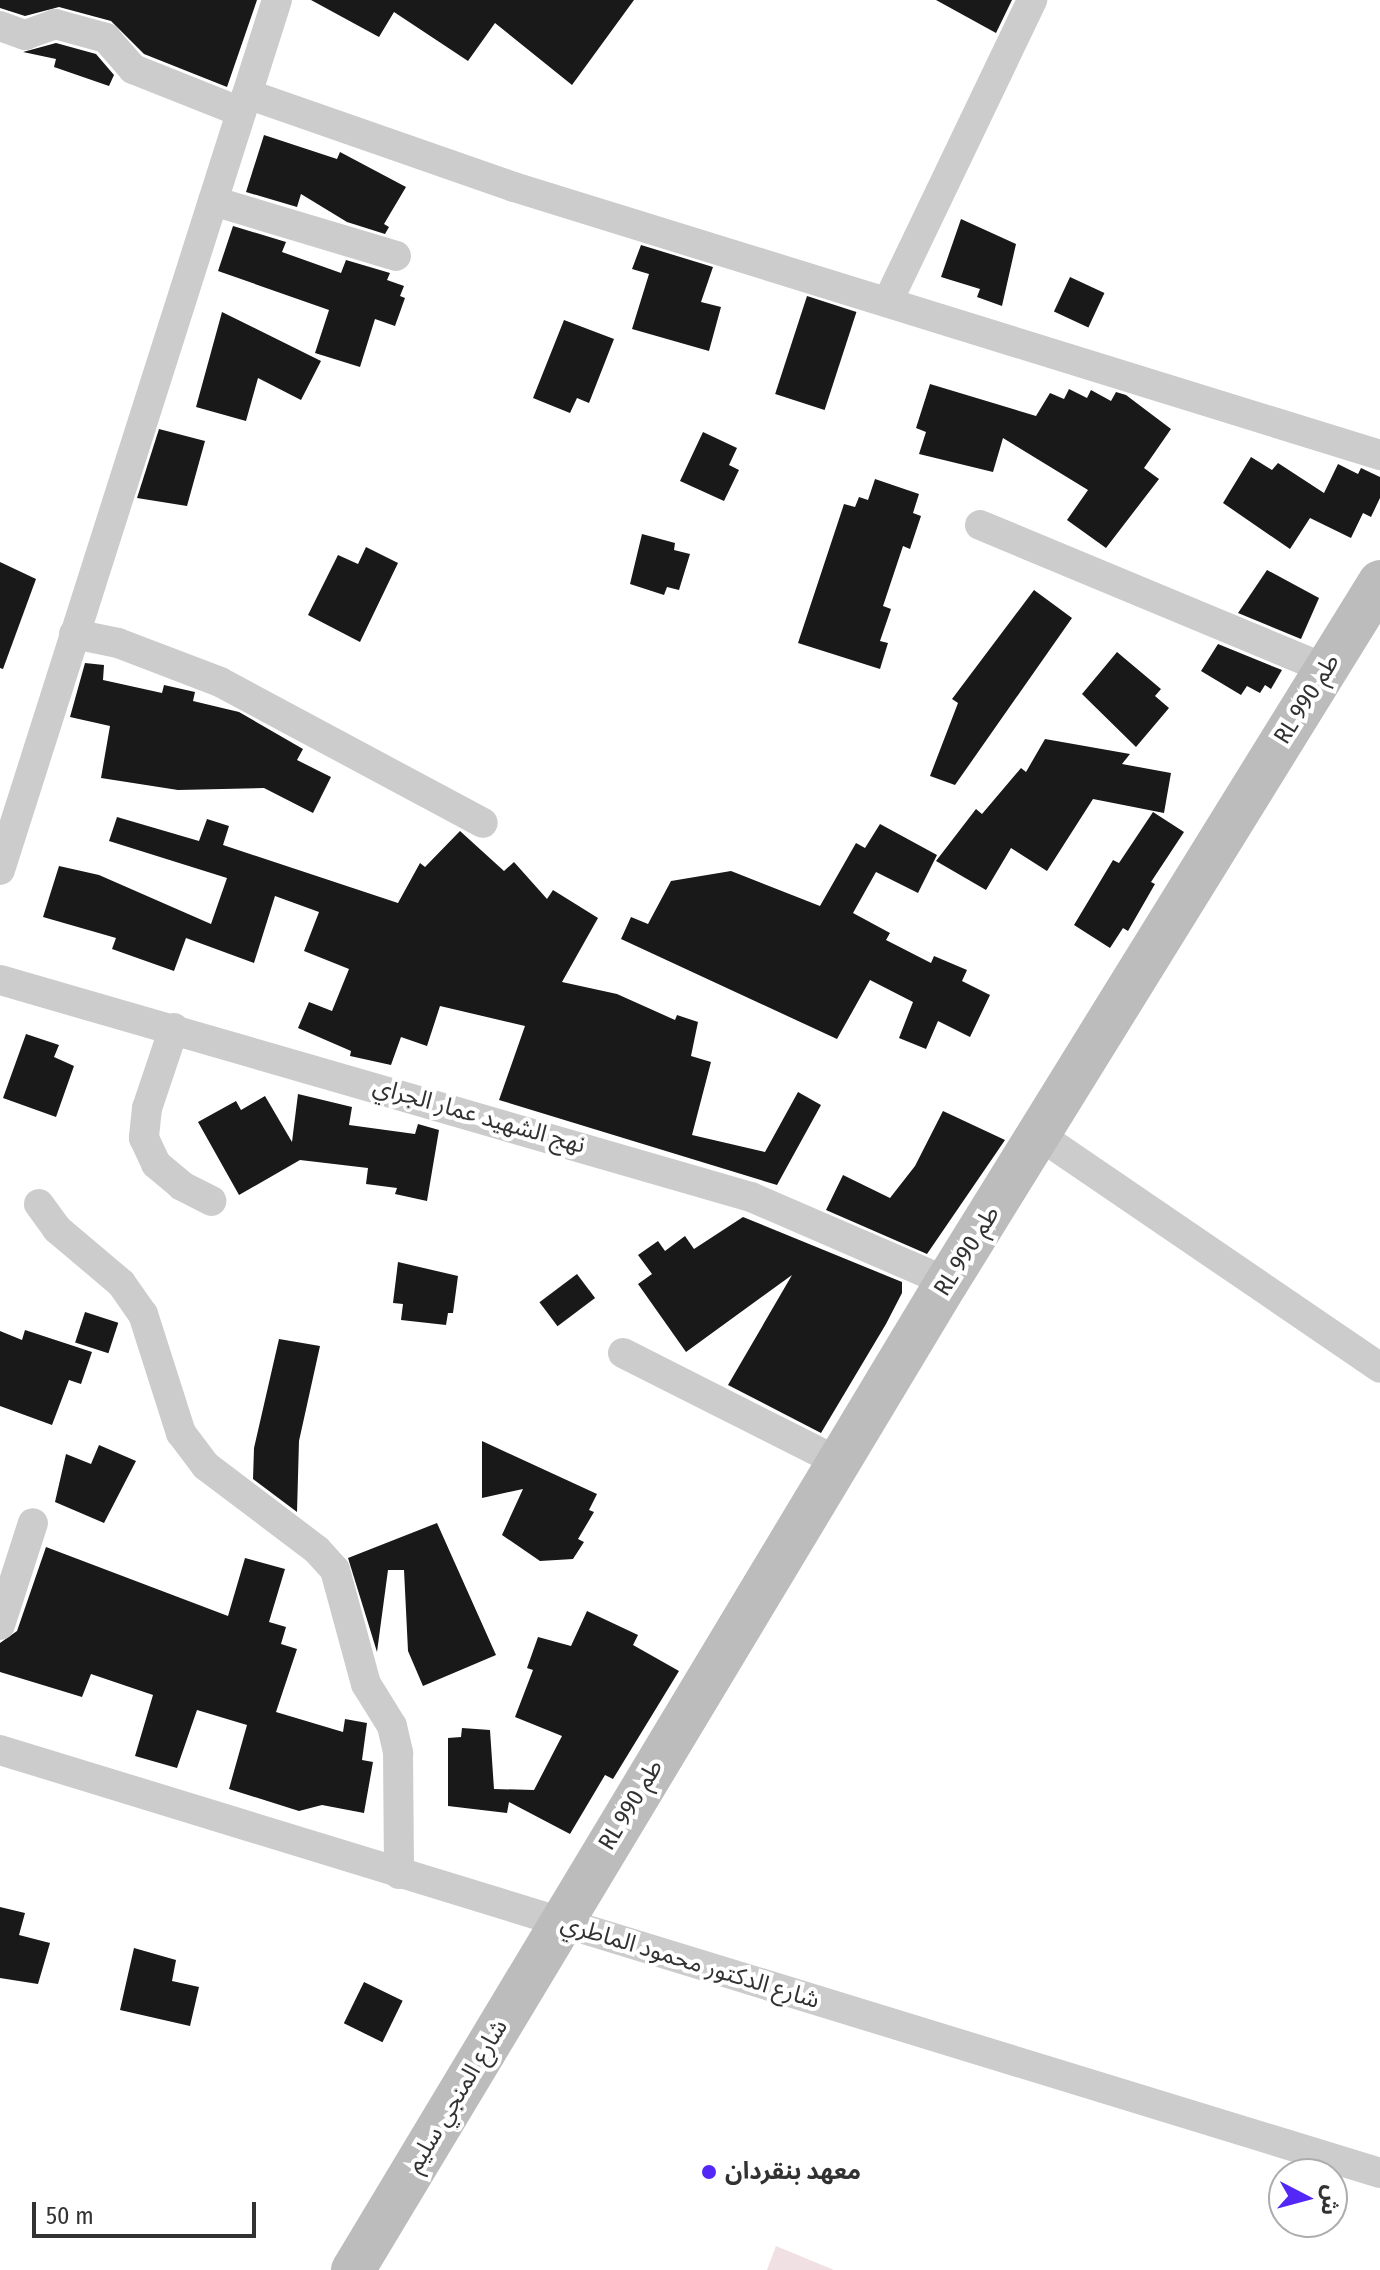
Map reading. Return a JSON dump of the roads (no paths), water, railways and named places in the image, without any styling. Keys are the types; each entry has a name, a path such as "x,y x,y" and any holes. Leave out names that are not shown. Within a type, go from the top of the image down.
{"street":[{"path":"0,870 277,0"},
{"path":"888,301 1032,0"},
{"path":"0,26 25,35 55,24 106,38 133,69 1380,455"},
{"path":"213,201 396,256"},
{"path":"980,525 1326,669"},
{"name":"RL طم 990","path":"560,1923 947,1282 1326,669 1377,595"},
{"path":"74,634 118,643 220,682 483,823"},
{"name":"نهج الشهيد عمار الجراي","path":"0,980 751,1197 947,1282"},
{"path":"174,1028 147,1108 144,1138 156,1164 182,1186 211,1201"},
{"path":"1039,1135 1380,1368"},
{"path":"39,1204 57,1229 121,1283 143,1314 181,1433 206,1466 317,1550 335,1570 366,1684 392,1726 398,1753 399,1874"},
{"path":"623,1353 839,1462"},
{"path":"0,1625 33,1523"},
{"name":"شارع الدكتور محمود الماطري","path":"0,1750 1380,2173"},
{"name":"شارع المنجي سليم","path":"353,2270 560,1923"}],"place":[{"name":"معهد بنقردان","path":"709,2172"}]}
